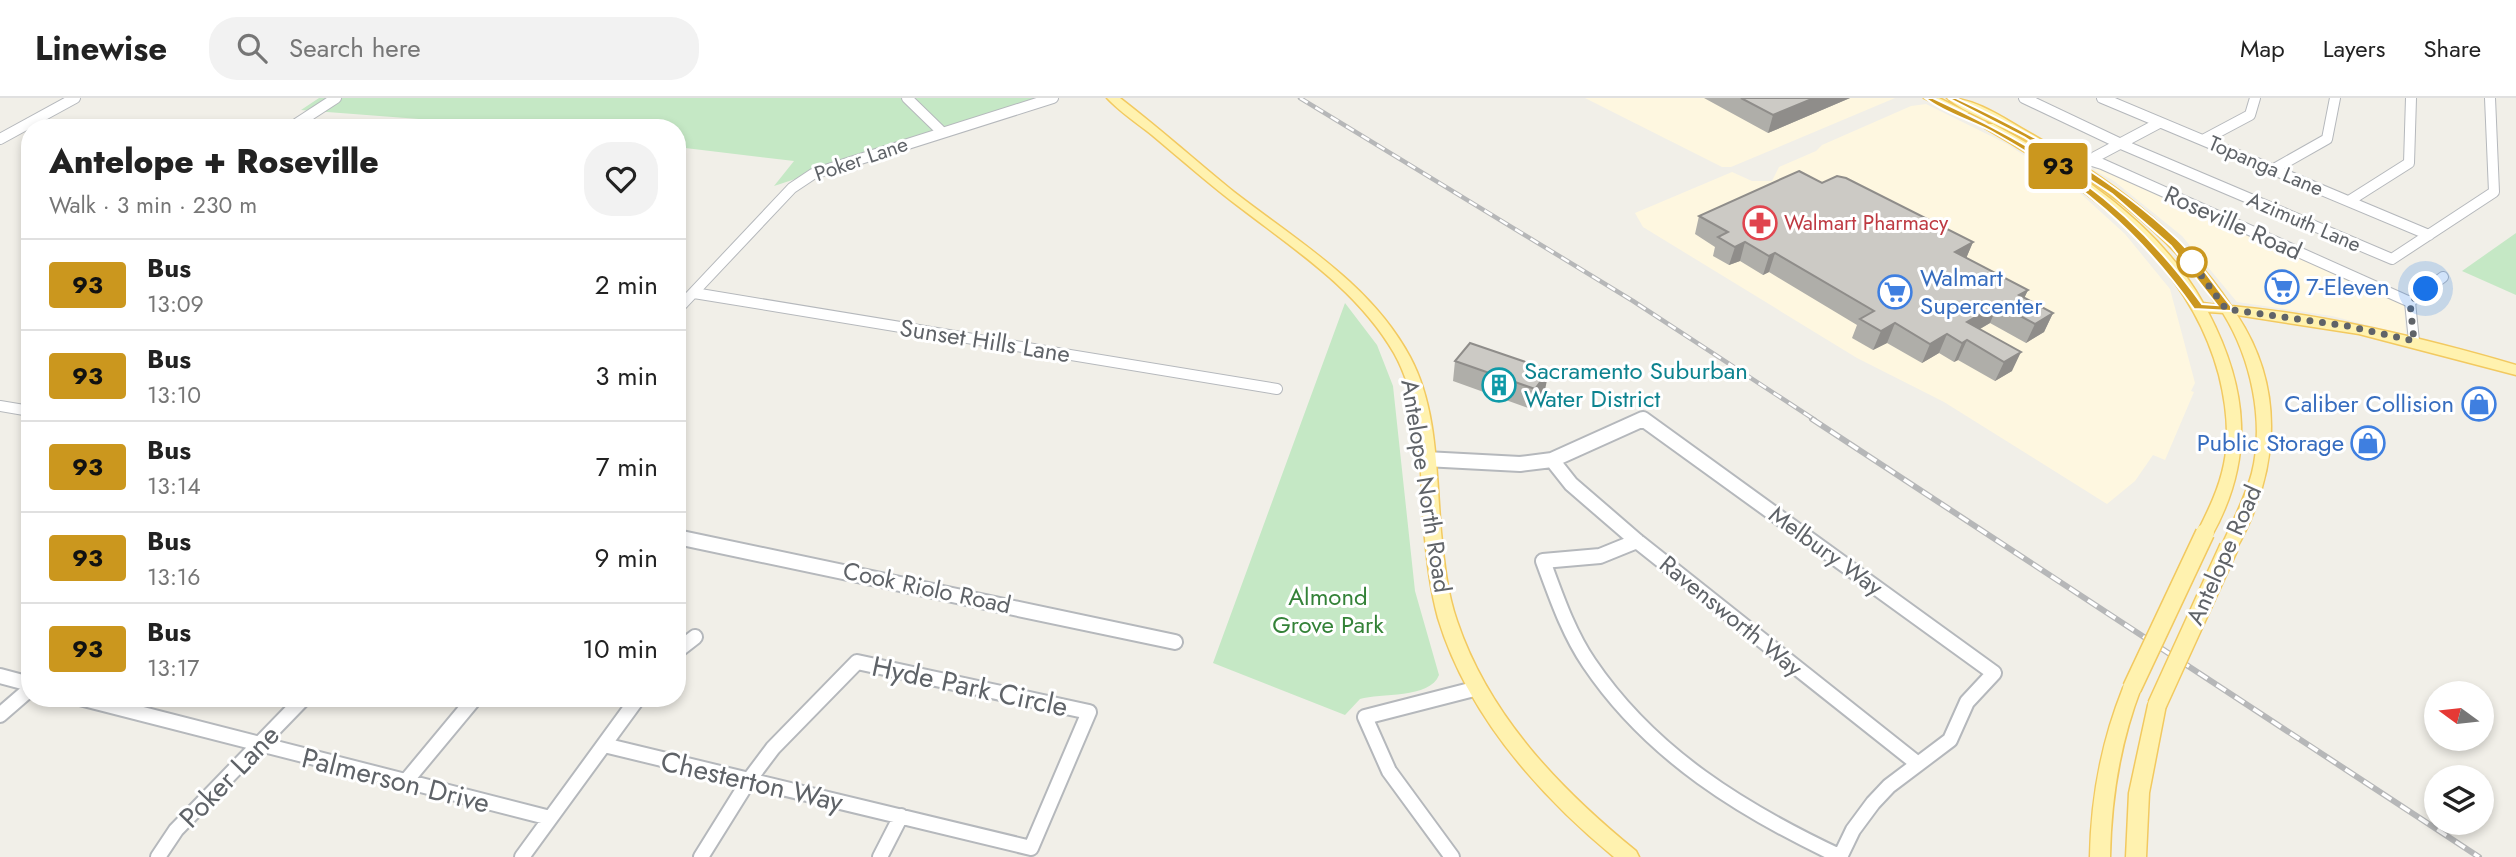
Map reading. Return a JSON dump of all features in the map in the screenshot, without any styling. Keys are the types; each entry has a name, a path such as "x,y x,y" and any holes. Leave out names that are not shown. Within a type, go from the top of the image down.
{"main road":[{"name":"Antelope North Road","path":"1112,98 1368,307 1393,340 1412,380 1425,459 1440,588 1448,620 1478,688 1499,722 1543,777 1576,812 1629,857"},
{"name":"Antelope Road","path":"1930,98 1999,126 2071,161 2159,228 2203,276 2226,309 2238,328 2254,367 2262,401 2265,444 2258,482 2157,705 2140,779 2136,857"},
{"path":"1939,98 1999,126"},
{"name":"Antelope Road","path":"1953,98 2054,163 2106,201 2155,250 2198,307 2219,347 2228,380 2234,428 2230,472 2205,533 2132,688 2110,752 2102,805 2100,857"},
{"path":"2198,307 2347,326 2414,341 2516,370"}],"street":[{"path":"37,119 75,98"},
{"path":"304,119 336,98"},
{"path":"907,98 942,132"},
{"name":"Poker Lane","path":"686,301 802,181 834,165 1053,98"},
{"name":"Azimuth Lane","path":"2024,98 2121,144 2392,259 2429,235"},
{"name":"Topanga Lane","path":"2102,98 2429,235"},
{"path":"2203,139 2250,115 2255,98"},
{"path":"2274,169 2327,139 2335,98"},
{"path":"2349,201 2409,163 2411,98"},
{"path":"2429,235 2495,190 2490,98"},
{"path":"2071,161 2094,161 2095,157 2159,123"},
{"path":"0,139 21,128"},
{"name":"Roseville Road","path":"2094,161 2410,302"},
{"path":"2414,341 2410,302 2443,276"},
{"name":"Sunset Hills Lane","path":"694,293 1277,389"},
{"path":"0,406 21,410"},
{"name":"Melbury Way","path":"1425,459 1520,464 1552,460 1643,419 1994,673 1967,702 1950,740 1873,803 1853,830 1841,857"},
{"name":"Ravensworth Way","path":"1552,460 1571,484 1637,541 1918,764"},
{"name":"Cook Riolo Road","path":"686,539 1175,642"},
{"path":"1637,541 1600,556 1543,561 1552,593 1577,648 1618,704 1688,770 1774,826 1841,857"},
{"path":"686,644 695,637"},
{"name":"Hyde Park Circle","path":"749,780 774,745 857,662 1089,712 1031,848 901,816"},
{"path":"0,676 21,684"},
{"path":"1452,857 1387,764 1368,733 1365,717 1478,688"},
{"path":"0,715 21,695"},
{"name":"Palmerson Drive","path":"113,707 258,746 550,818"},
{"name":"Poker Lane","path":"158,857 176,830 295,707"},
{"path":"406,782 468,707"},
{"path":"522,857 631,707"},
{"name":"Chesterton Way","path":"604,745 901,816"},
{"path":"701,857 749,780"},
{"path":"880,857 901,816"}],"shaded area":[{"path":"1585,98 1895,98 1731,167 1722,167"},
{"path":"1926,104 2007,144 2081,194 2125,234 2170,289 2195,383 2191,391 2194,392 2165,460 2153,455 2135,481 2107,504 1944,402 1857,358 1643,227 1635,213 1732,172 1752,181 1772,181 1779,167 1816,151 1822,145 1911,106"},
{"path":"2103,166 2404,302 2406,335 2332,316 2237,302 2182,236 2114,181 2094,170"}],"green space":[{"path":"319,98 1042,98 774,186 794,161 686,148 686,119 419,119 301,110"},
{"path":"2516,233 2516,295 2462,271"},
{"name":"Almond Grove Park","path":"1345,303 1377,345 1393,386 1415,591 1439,675 1434,683 1415,692 1360,699 1345,715 1213,663"}],"building":[{"path":"1741,98 1814,98 1773,115"},
{"name":"Walmart Supercenter","path":"1799,171 1822,183 1837,176 1846,178 1973,242 1955,252 2028,290 2019,295 2053,313 2035,324 1998,304 1967,322 2021,352 2004,362 1967,340 1962,343 1947,334 1930,344 1895,323 1881,331 1860,319 1874,311 1775,253 1769,256 1745,242 1735,247 1718,237 1728,232 1699,216"},
{"path":"1470,343 1549,370 1535,389 1455,361"}],"railway":[{"path":"1300,98 1633,301 1815,420"},
{"path":"1812,419 2479,857"}],"bus line":[{"name":"93","path":"1930,98 1998,131 2076,178 2106,201 2135,229 2176,275 2198,307 2226,309 2175,243 2116,192 2013,126 1953,98"}],"place":[{"name":"Walmart Pharmacy","path":"1760,223"},
{"name":"7-Eleven","path":"2282,287"},
{"name":"Walmart Supercenter","path":"1895,292"},
{"name":"Sacramento Suburban Water District","path":"1499,385"},
{"name":"Caliber Collision","path":"2479,404"},
{"name":"Public Storage","path":"2368,443"}],"route":[{"path":"2192,262 2189,259 2226,309 2347,326 2414,341 2410,302 2426,289"}]}
